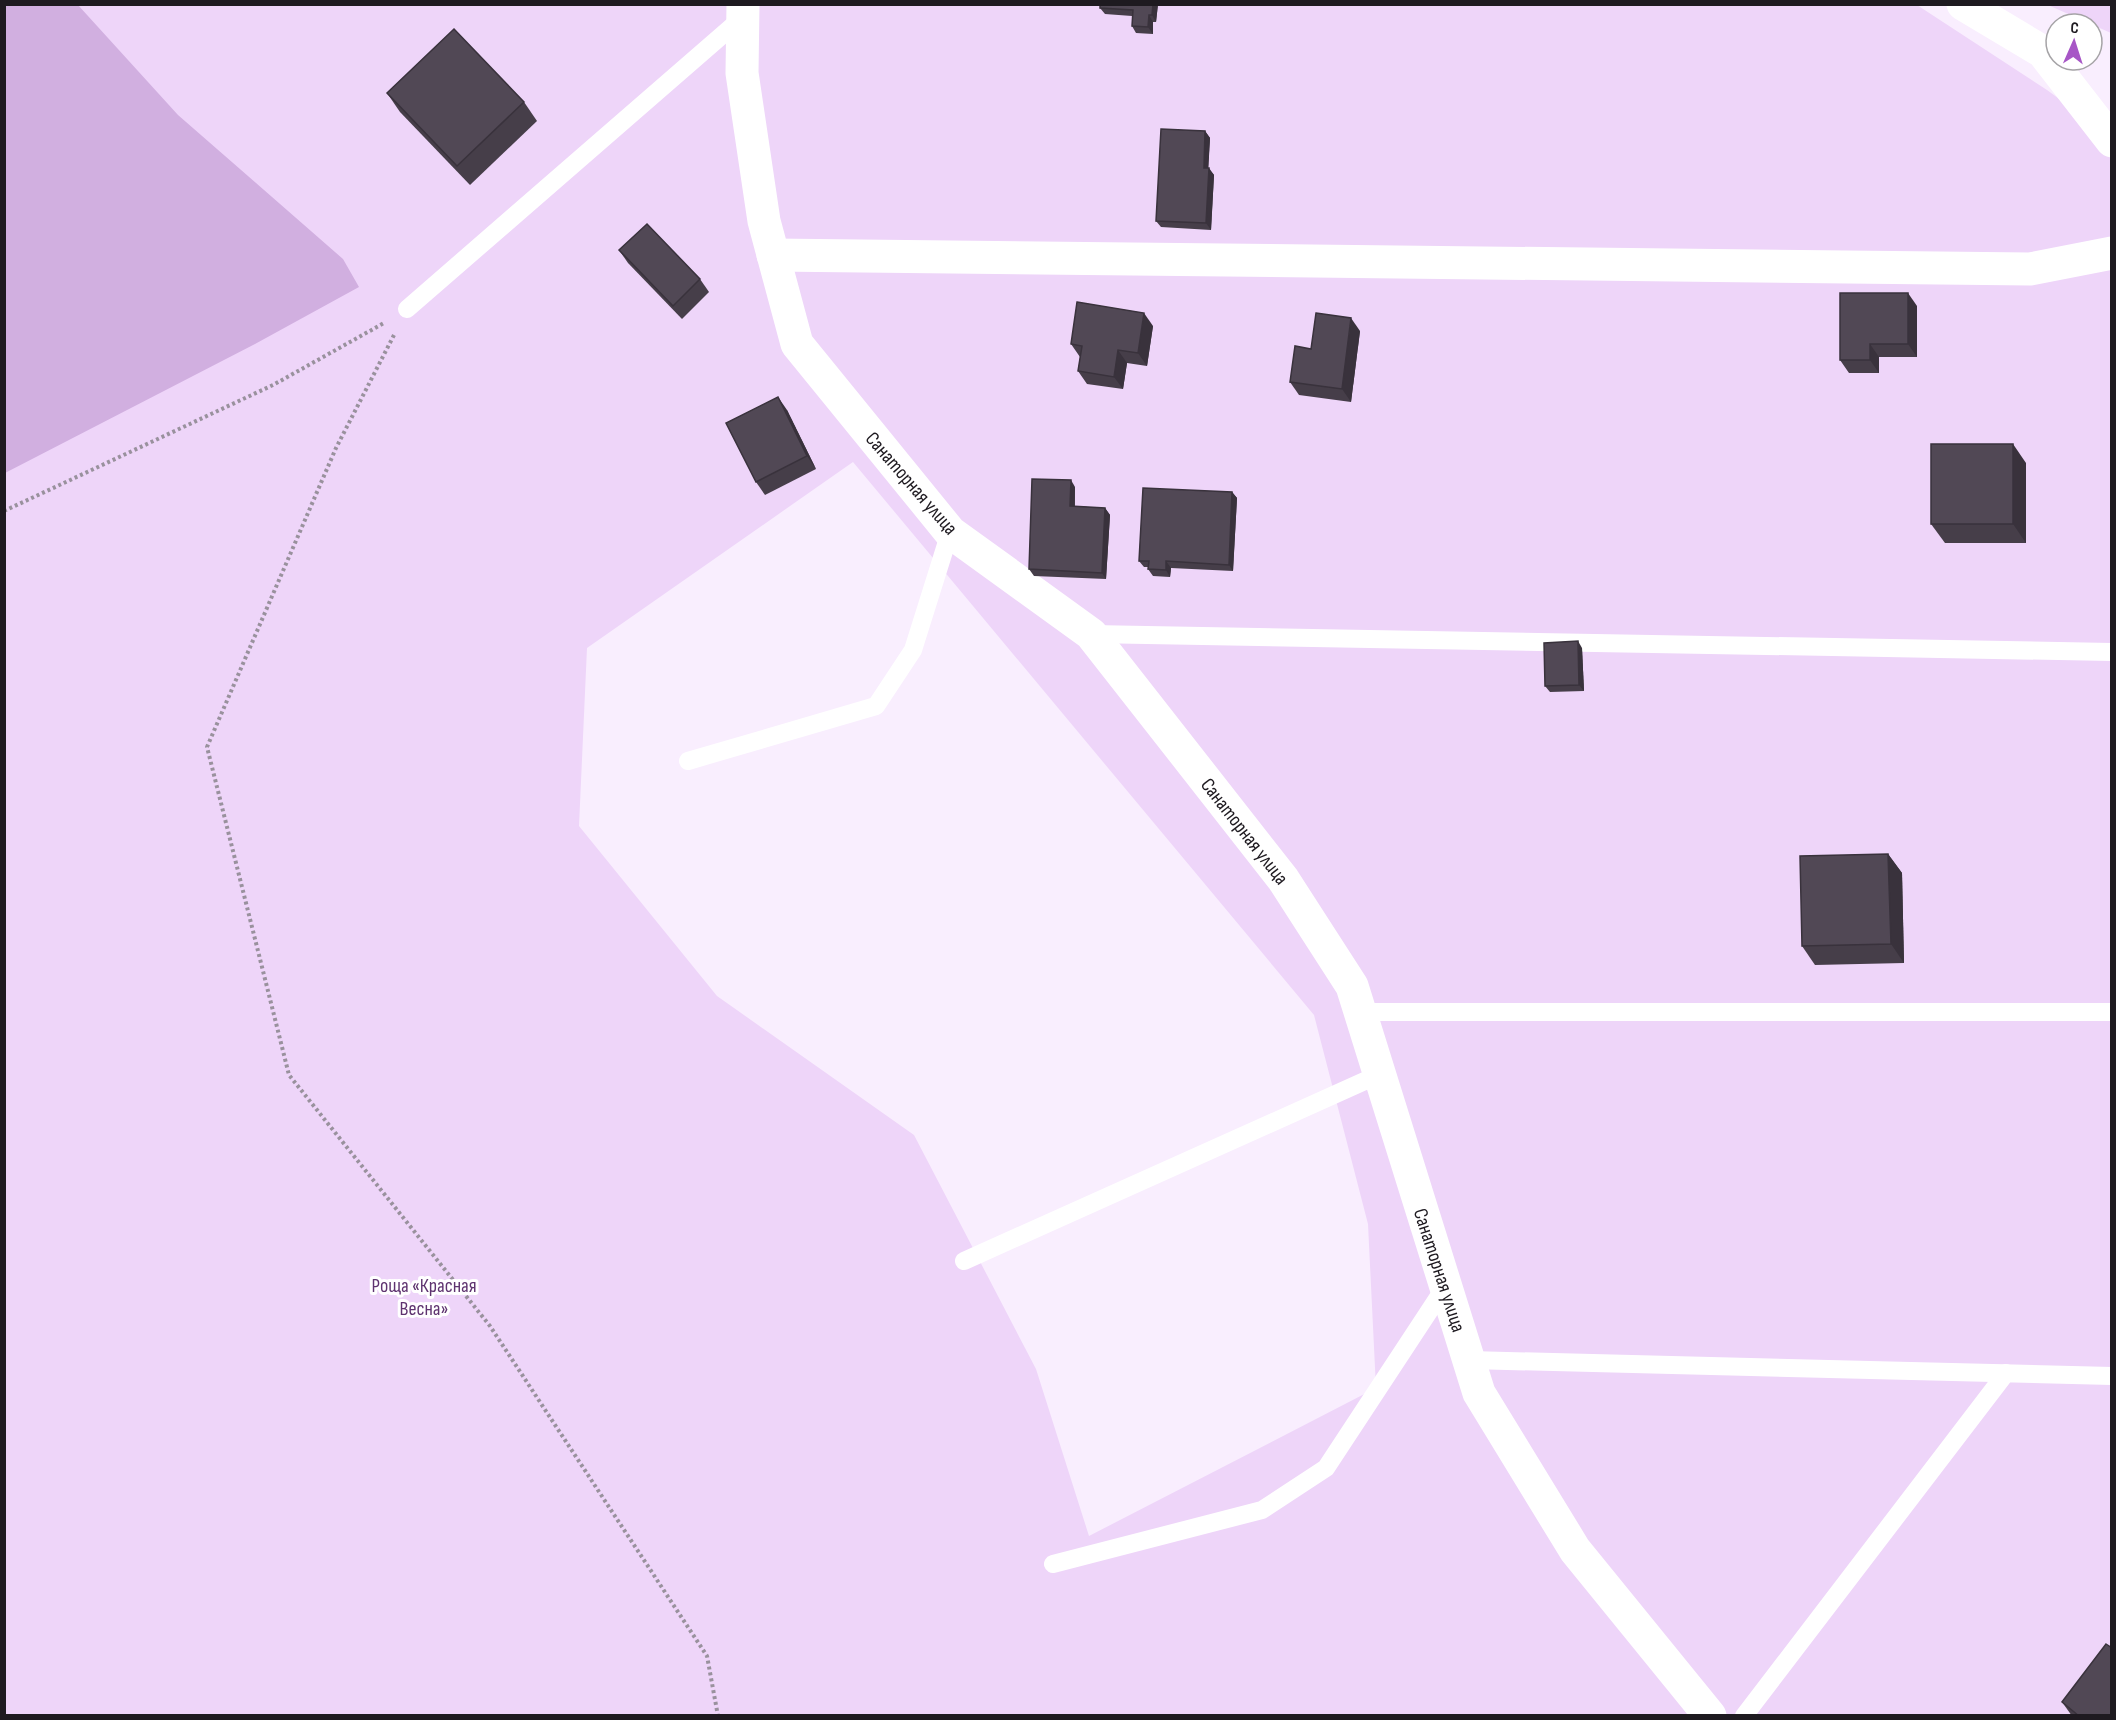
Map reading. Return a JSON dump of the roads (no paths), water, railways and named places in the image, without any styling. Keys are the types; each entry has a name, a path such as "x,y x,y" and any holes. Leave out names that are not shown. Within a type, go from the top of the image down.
{"street":[{"path":"1963,4 2043,52 2112,141"},
{"name":"Санаторная улица","path":"743,11 742,73 764,221 797,344 950,532 1092,634 1283,879 1352,986 1479,1393 1575,1550 1710,1716"},
{"path":"773,255 2030,269 2112,253"}],"lane":[{"path":"407,309 743,11"},
{"path":"688,761 876,706 913,650 950,532"},
{"path":"1092,634 2112,652"},
{"path":"1359,1011 2112,1012"},
{"path":"964,1261 1378,1075"},
{"path":"1053,1564 1262,1510 1326,1468 1445,1287"},
{"path":"1468,1360 2112,1376"},
{"path":"1744,1716 2006,1373"}],"park label":[{"name":"Роща «Красная Весна»","path":"424,1296"}]}
